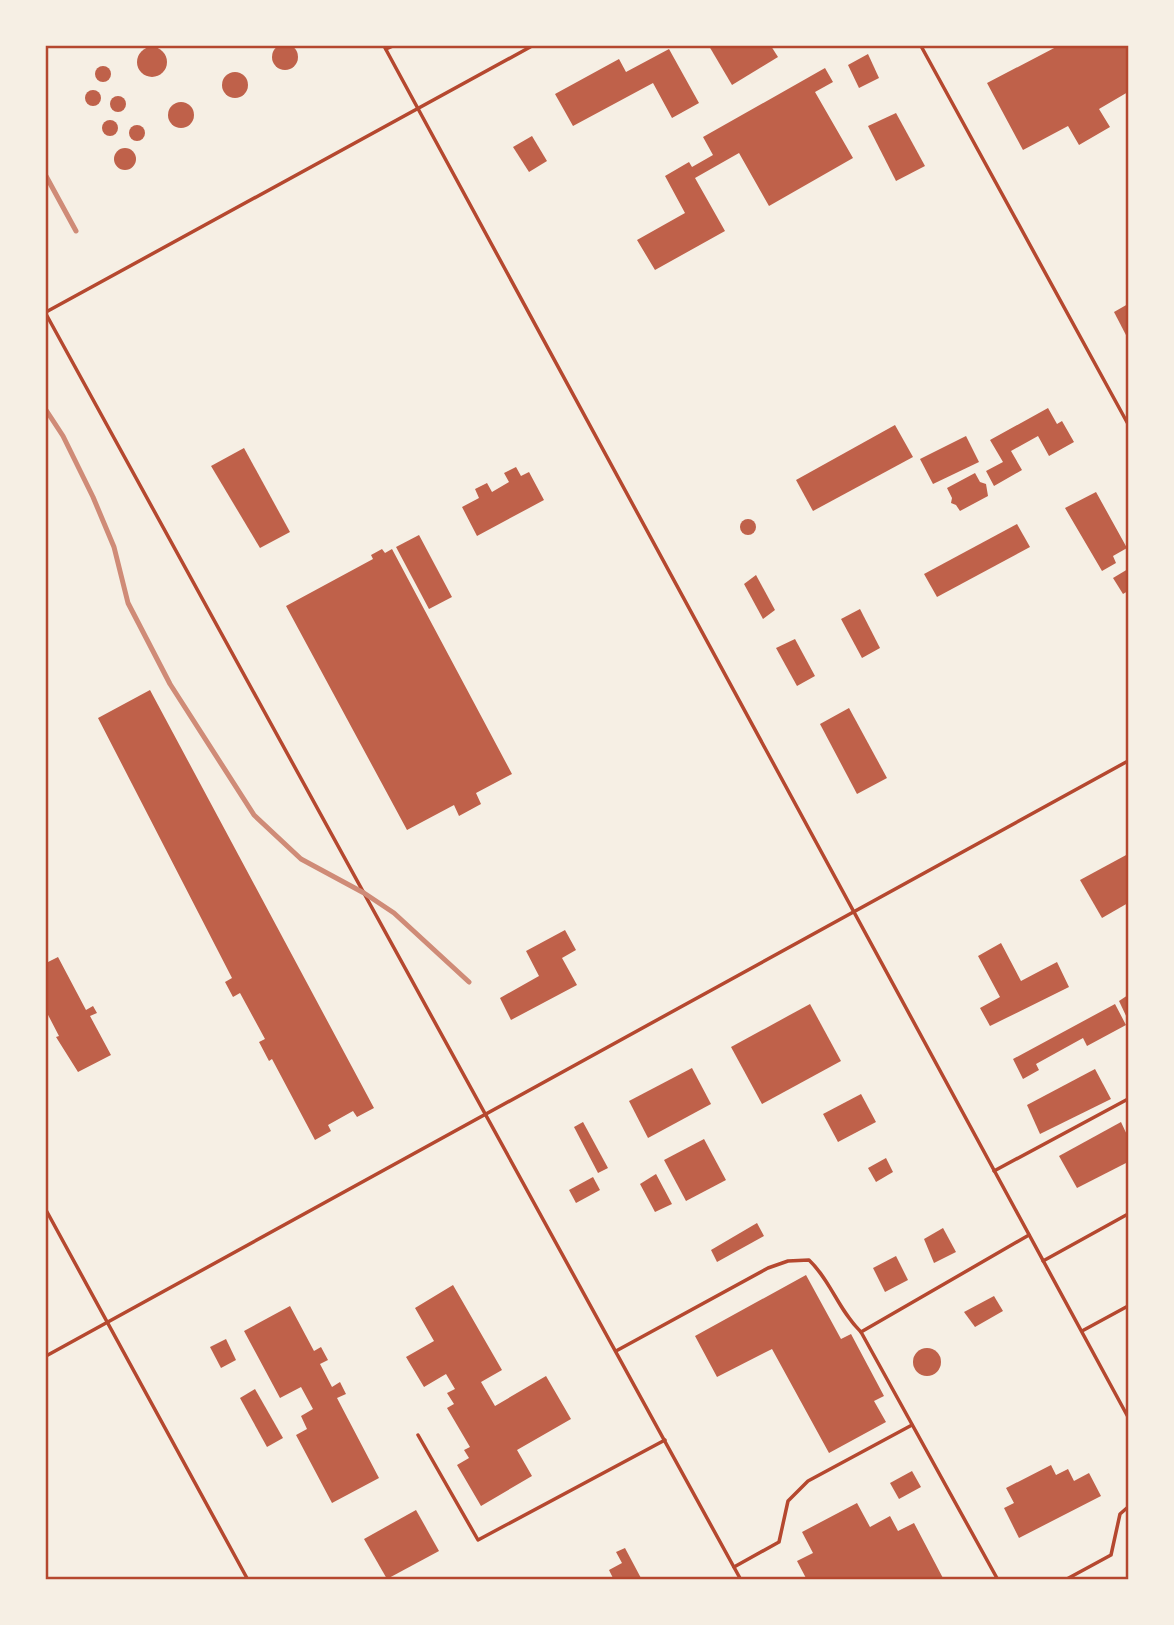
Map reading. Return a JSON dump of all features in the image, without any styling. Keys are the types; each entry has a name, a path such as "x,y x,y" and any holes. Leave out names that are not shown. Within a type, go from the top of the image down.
{"lane":[{"path":"393,46 385,47 1129,1417"},
{"path":"532,46 46,313 741,1580"},
{"path":"921,46 1129,424"},
{"path":"46,1356 855,914 1129,761"},
{"path":"994,1171 1129,1099"},
{"path":"46,1210 248,1580"},
{"path":"1043,1261 1129,1214"},
{"path":"861,1332 1030,1236"},
{"path":"616,1351 788,1261 808,1261 820,1271 850,1322 861,1332 998,1580"},
{"path":"1082,1331 1129,1306"},
{"path":"734,1567 779,1542 788,1501 808,1481 912,1424"},
{"path":"418,1435 478,1540 665,1440"},
{"path":"1065,1580 1111,1555 1120,1514 1129,1507"}],"building":[{"path":"285,44 294,48 298,57 294,66 285,70 276,66 272,57 276,48"},
{"path":"709,46 771,46 778,57 732,85"},
{"path":"1058,46 1128,46 1128,92 1099,109 1110,127 1079,145 1068,126 1023,150 987,83"},
{"path":"152,47 163,51 167,62 163,73 152,77 141,73 137,62 141,51"},
{"path":"669,49 699,103 672,118 653,83 573,126 555,94 619,59 626,72"},
{"path":"868,54 879,78 859,88 848,65"},
{"path":"103,66 109,68 109,80 103,82 97,80 95,74 97,68"},
{"path":"825,68 833,82 815,92 853,158 769,206 739,153 695,178 725,231 655,270 637,240 685,213 665,176 689,162 692,167 713,155 703,137"},
{"path":"235,72 244,76 248,85 244,94 235,98 226,94 222,85 226,76"},
{"path":"93,90 99,92 99,104 93,106 87,104 85,98 87,92"},
{"path":"118,96 124,98 124,110 118,112 112,110 110,104 112,98"},
{"path":"181,102 190,106 194,115 190,124 181,128 172,124 168,115 172,106"},
{"path":"896,113 925,166 896,181 868,126"},
{"path":"110,120 116,122 116,134 110,136 104,134 102,128 104,122"},
{"path":"137,125 143,127 143,139 137,141 131,139 129,133 131,127"},
{"path":"532,136 547,161 529,172 513,147"},
{"path":"125,148 135,155 136,159 129,169 125,170 115,163 114,159 121,149"},
{"path":"1128,304 1128,339 1114,312"},
{"path":"1048,408 1057,424 1062,421 1074,442 1049,456 1038,436 1011,451 1022,470 994,486 986,471 1003,462 990,440"},
{"path":"895,425 913,457 813,511 796,480"},
{"path":"966,436 979,462 933,484 920,459"},
{"path":"244,448 290,532 260,548 211,466"},
{"path":"516,467 521,476 529,472 544,500 477,536 462,507 479,498 475,489 487,483 492,492 509,482 504,473"},
{"path":"975,473 980,482 986,484 988,496 960,511 951,503 952,498 947,488"},
{"path":"1096,492 1127,548 1113,556 1116,563 1102,571 1065,508"},
{"path":"748,519 754,521 754,533 748,535 742,533 740,527 742,521"},
{"path":"1017,524 1030,547 937,597 924,574"},
{"path":"419,535 452,597 429,609 396,547"},
{"path":"382,549 385,553 392,549 512,774 476,793 481,804 459,816 454,805 407,830 286,606 373,559 371,555"},
{"path":"1128,569 1128,591 1123,594 1113,578"},
{"path":"756,575 775,610 763,619 744,584"},
{"path":"860,609 880,648 862,658 841,619"},
{"path":"795,639 815,676 797,686 776,648"},
{"path":"150,690 374,1108 357,1117 353,1111 328,1125 331,1131 315,1140 272,1059 269,1061 259,1042 265,1039 240,993 233,997 225,982 232,978 98,718"},
{"path":"849,708 887,778 857,794 820,724"},
{"path":"1128,854 1128,903 1102,918 1080,880"},
{"path":"565,930 576,950 562,958 577,985 511,1020 500,998 539,976 526,951"},
{"path":"1001,943 1021,981 1057,962 1069,987 990,1026 980,1008 1000,997 978,956"},
{"path":"58,957 86,1010 93,1006 97,1013 90,1016 111,1055 78,1072 56,1037 59,1036 46,1011 46,963"},
{"path":"1128,995 1128,1020 1119,1001"},
{"path":"810,1004 841,1061 762,1104 731,1047"},
{"path":"1115,1004 1126,1025 1087,1046 1083,1038 1036,1064 1039,1070 1023,1079 1013,1059"},
{"path":"692,1068 711,1104 648,1138 629,1101"},
{"path":"1095,1069 1111,1099 1040,1134 1027,1105"},
{"path":"861,1094 876,1122 838,1142 823,1114"},
{"path":"583,1122 608,1168 598,1173 574,1127"},
{"path":"1121,1122 1128,1137 1128,1162 1077,1188 1059,1156"},
{"path":"704,1139 726,1180 686,1201 664,1160"},
{"path":"886,1158 893,1172 876,1182 868,1168"},
{"path":"656,1174 672,1204 655,1212 640,1184"},
{"path":"593,1177 600,1190 576,1203 569,1190"},
{"path":"757,1223 764,1236 717,1262 711,1250"},
{"path":"943,1228 956,1252 934,1263 924,1239"},
{"path":"896,1256 908,1280 885,1292 873,1268"},
{"path":"806,1275 841,1339 851,1334 884,1396 874,1401 886,1422 829,1453 772,1349 717,1377 695,1336"},
{"path":"453,1285 502,1370 481,1382 495,1406 546,1376 571,1419 517,1450 532,1476 481,1506 457,1465 469,1458 464,1450 470,1447 447,1408 454,1404 447,1393 455,1389 446,1374 424,1387 406,1357 434,1341 415,1308"},
{"path":"994,1296 1003,1311 975,1327 964,1312"},
{"path":"290,1306 314,1351 321,1347 328,1360 320,1364 332,1387 340,1382 346,1394 337,1398 379,1478 332,1503 296,1435 307,1429 301,1416 313,1409 301,1387 280,1398 244,1331"},
{"path":"226,1339 236,1360 221,1368 210,1347"},
{"path":"927,1348 937,1352 941,1362 937,1372 927,1376 917,1372 913,1362 917,1352"},
{"path":"255,1389 283,1438 267,1447 240,1398"},
{"path":"1051,1465 1056,1475 1068,1469 1074,1481 1089,1473 1101,1496 1019,1538 1004,1508 1014,1503 1006,1488"},
{"path":"912,1471 921,1487 899,1499 890,1483"},
{"path":"857,1503 870,1527 890,1516 898,1531 914,1523 944,1580 807,1580 797,1561 813,1553 802,1532"},
{"path":"416,1510 439,1551 387,1579 364,1539"},
{"path":"625,1548 642,1580 614,1580 609,1570 622,1563 616,1552"}],"railway":[{"path":"46,176 76,231"},
{"path":"46,410 63,436 93,497 114,547 128,603 170,684 254,815 301,859 364,893 394,913 469,982"}]}
